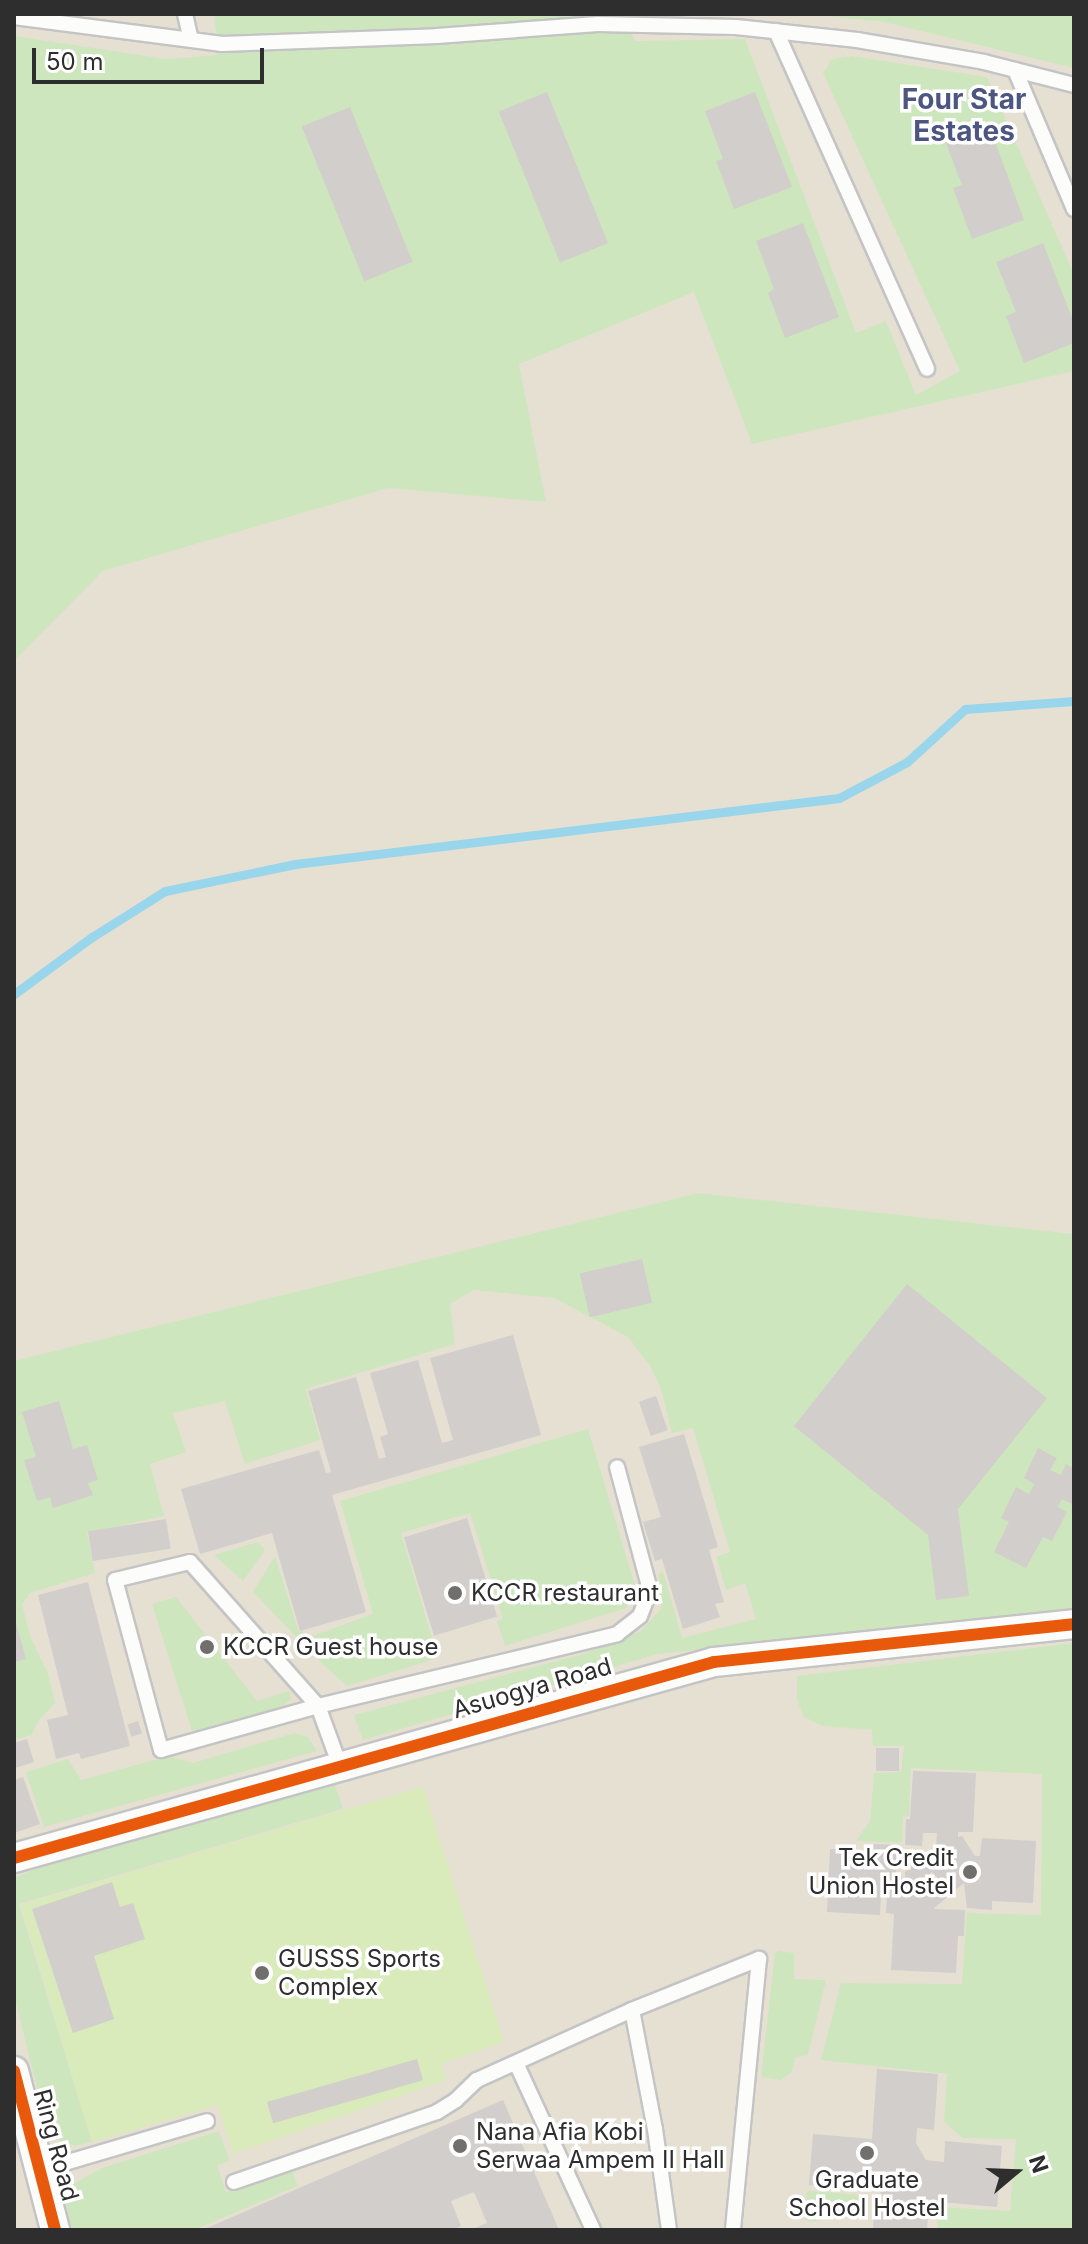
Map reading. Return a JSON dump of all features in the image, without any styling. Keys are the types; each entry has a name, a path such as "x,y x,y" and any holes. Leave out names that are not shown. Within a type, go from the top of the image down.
{"street":[{"name":"Asuogya Road","path":"14,1858 714,1662 1074,1624"},
{"name":"Ring Road","path":"14,2071 55,2230"}],"lane":[{"path":"185,14 191,39"},
{"path":"14,17 222,44 407,38 598,24 736,27 857,40 1015,70 1074,85"},
{"path":"776,31 927,369"},
{"path":"1015,70 1074,209"},
{"path":"340,1766 318,1706 190,1562 115,1580 161,1750 318,1706 617,1634 640,1616 650,1590 617,1467"},
{"path":"234,2182 437,2112 456,2100 477,2080 632,2010 759,1959 733,2230"},
{"path":"632,2010 655,2129 669,2230"},
{"path":"516,2063 593,2230"},
{"path":"41,2170 207,2121"}],"shaded area":[{"path":"14,14 1074,14 1074,2230 14,2230"}],"green space":[{"path":"214,14 625,14 635,41 745,39 856,333 886,321 916,395 960,371 823,73 832,59 852,56 987,77 1074,274 1074,371 752,444 694,292 519,364 546,502 388,488 103,571 14,661 14,36 166,59 218,55"},
{"path":"808,14 1074,14 1074,68 884,22"},
{"path":"698,1193 1074,1234 1074,1608 658,1654 363,1740 354,1715 583,1654 640,1632 661,1609 659,1574 663,1571 682,1638 756,1619 745,1583 726,1590 716,1557 730,1552 693,1428 672,1433 661,1389 650,1366 628,1337 554,1298 474,1290 450,1304 455,1344 306,1389 320,1440 245,1464 225,1401 173,1413 186,1452 150,1464 164,1516 87,1533 95,1573 30,1593 22,1604 30,1636 48,1673 55,1703 38,1721 32,1735 14,1740 14,1361"},
{"path":"588,1429 635,1586 626,1608 505,1646 497,1621 503,1619 470,1513 401,1533 438,1658 347,1686 319,1661 312,1636 373,1614 340,1501"},
{"path":"258,1542 265,1550 243,1581 214,1555"},
{"path":"275,1556 299,1632 303,1631 308,1649 253,1592"},
{"path":"176,1597 257,1701 289,1691 291,1700 279,1708 192,1731 152,1604"},
{"path":"1074,1643 1074,2230 937,2230 939,2207 1010,2211 1016,2139 962,2138 944,2121 947,2074 821,2060 841,1983 962,1984 967,1913 1041,1915 1042,1774 911,1768 909,1816 903,1817 902,1843 856,1841 870,1821 874,1773 901,1772 904,1746 873,1746 872,1730 823,1726 804,1717 797,1700 797,1676"},
{"path":"294,1733 308,1737 317,1751 44,1827 26,1772 68,1759 81,1780 169,1756 193,1763"},
{"path":"334,1781 343,1809 19,1904 92,2142 75,2146 49,2137 14,1995 14,1878 42,1866"},
{"name":"GUSSS Sports Complex","path":"423,1787 504,2042 441,2064 446,2080 233,2154 218,2105 92,2142 21,1905"},
{"path":"775,1953 794,1953 794,1979 826,1980 808,2055 796,2057 791,2073 781,2080 761,2077"},
{"path":"219,2131 230,2161 217,2165 226,2192 290,2166 298,2186 194,2230 72,2230 63,2192 75,2183 102,2168"},
{"path":"807,2191 860,2195 859,2202 834,2219 810,2222 805,2219"}],"building":[{"path":"547,92 608,243 560,263 499,111"},
{"path":"755,92 792,187 734,209 716,161 723,159 705,111"},
{"path":"350,107 413,262 364,281 302,126"},
{"path":"989,125 1024,220 972,239 953,188 962,185 945,141"},
{"path":"803,223 839,317 785,338 768,293 774,289 756,241"},
{"path":"1043,243 1074,323 1074,343 1024,363 1006,316 1016,312 996,262"},
{"path":"642,1259 652,1303 590,1317 580,1273"},
{"path":"907,1284 1047,1398 958,1509 969,1596 936,1600 928,1535 794,1426"},
{"path":"513,1335 541,1435 332,1495 366,1612 300,1631 272,1533 200,1554 181,1489 319,1450 326,1473 331,1472 308,1391 356,1377 379,1459 386,1457 380,1437 388,1434 370,1373 418,1360 442,1443 453,1440 430,1358"},
{"path":"656,1396 668,1430 651,1436 639,1402"},
{"path":"59,1401 73,1449 87,1445 98,1480 88,1483 93,1495 53,1508 50,1497 37,1501 24,1460 36,1457 22,1412"},
{"path":"684,1434 718,1547 709,1550 724,1602 715,1604 720,1617 683,1629 662,1559 655,1561 643,1522 661,1517 639,1447"},
{"path":"1038,1448 1057,1458 1050,1470 1061,1475 1066,1464 1074,1469 1074,1505 1062,1499 1058,1507 1067,1512 1052,1541 1043,1537 1026,1568 994,1552 1009,1522 1001,1518 1016,1487 1029,1494 1034,1484 1024,1478"},
{"path":"467,1518 497,1616 434,1636 404,1537"},
{"path":"166,1519 171,1549 93,1561 88,1531"},
{"path":"88,1582 130,1746 81,1759 79,1753 56,1759 47,1720 68,1715 38,1595"},
{"path":"14,1616 26,1659 14,1662"},
{"path":"138,1721 142,1733 132,1737 128,1724"},
{"path":"27,1739 34,1762 15,1768 14,1743"},
{"path":"876,1748 899,1748 899,1771 876,1771"},
{"name":"Tek Credit Union Hostel","path":"913,1771 976,1773 973,1832 958,1832 958,1837 962,1836 975,1856 980,1856 982,1838 1036,1841 1033,1903 992,1901 992,1910 967,1908 964,1883 933,1909 965,1910 964,1936 958,1936 956,1973 891,1970 894,1914 886,1913 888,1876 882,1876 880,1915 827,1912 830,1849 874,1851 874,1844 897,1845 896,1877 905,1878 905,1872 936,1846 937,1833 923,1833 922,1846 905,1845 906,1819 910,1819","holes":["932,1872 939,1880 928,1890 921,1882"]},
{"path":"23,1777 40,1824 14,1833 14,1780"},
{"path":"112,1882 120,1907 133,1903 145,1939 94,1956 114,2019 73,2033 32,1909"},
{"path":"417,2059 423,2080 273,2123 267,2102"},
{"name":"Graduate School Hostel","path":"877,2069 938,2074 934,2130 917,2128 916,2143 926,2160 944,2162 945,2141 1002,2146 997,2207 929,2201 927,2230 873,2230 874,2210 885,2211 886,2199 871,2183 857,2181 856,2189 809,2185 813,2134 872,2139"},
{"name":"Nana Afia Kobi Serwaa Ampem II Hall","path":"503,2100 559,2230 470,2230 487,2223 474,2192 451,2201 461,2226 452,2230 202,2230"}],"waterway":[{"path":"14,994 92,937 165,891 295,864 839,798 907,762 965,709 1074,701"}],"cycle path":[{"path":"14,1858 714,1662 1074,1624"},
{"path":"14,2071 55,2230"}],"place":[{"name":"KCCR restaurant","path":"455,1593"},
{"name":"KCCR Guest house","path":"207,1647"},
{"name":"Tek Credit Union Hostel","path":"970,1872"},
{"name":"GUSSS Sports Complex","path":"262,1973"},
{"name":"Nana Afia Kobi Serwaa Ampem II Hall","path":"460,2146"},
{"name":"Graduate School Hostel","path":"867,2153"}],"district":[{"name":"Four Star Estates","path":"964,115"}]}
